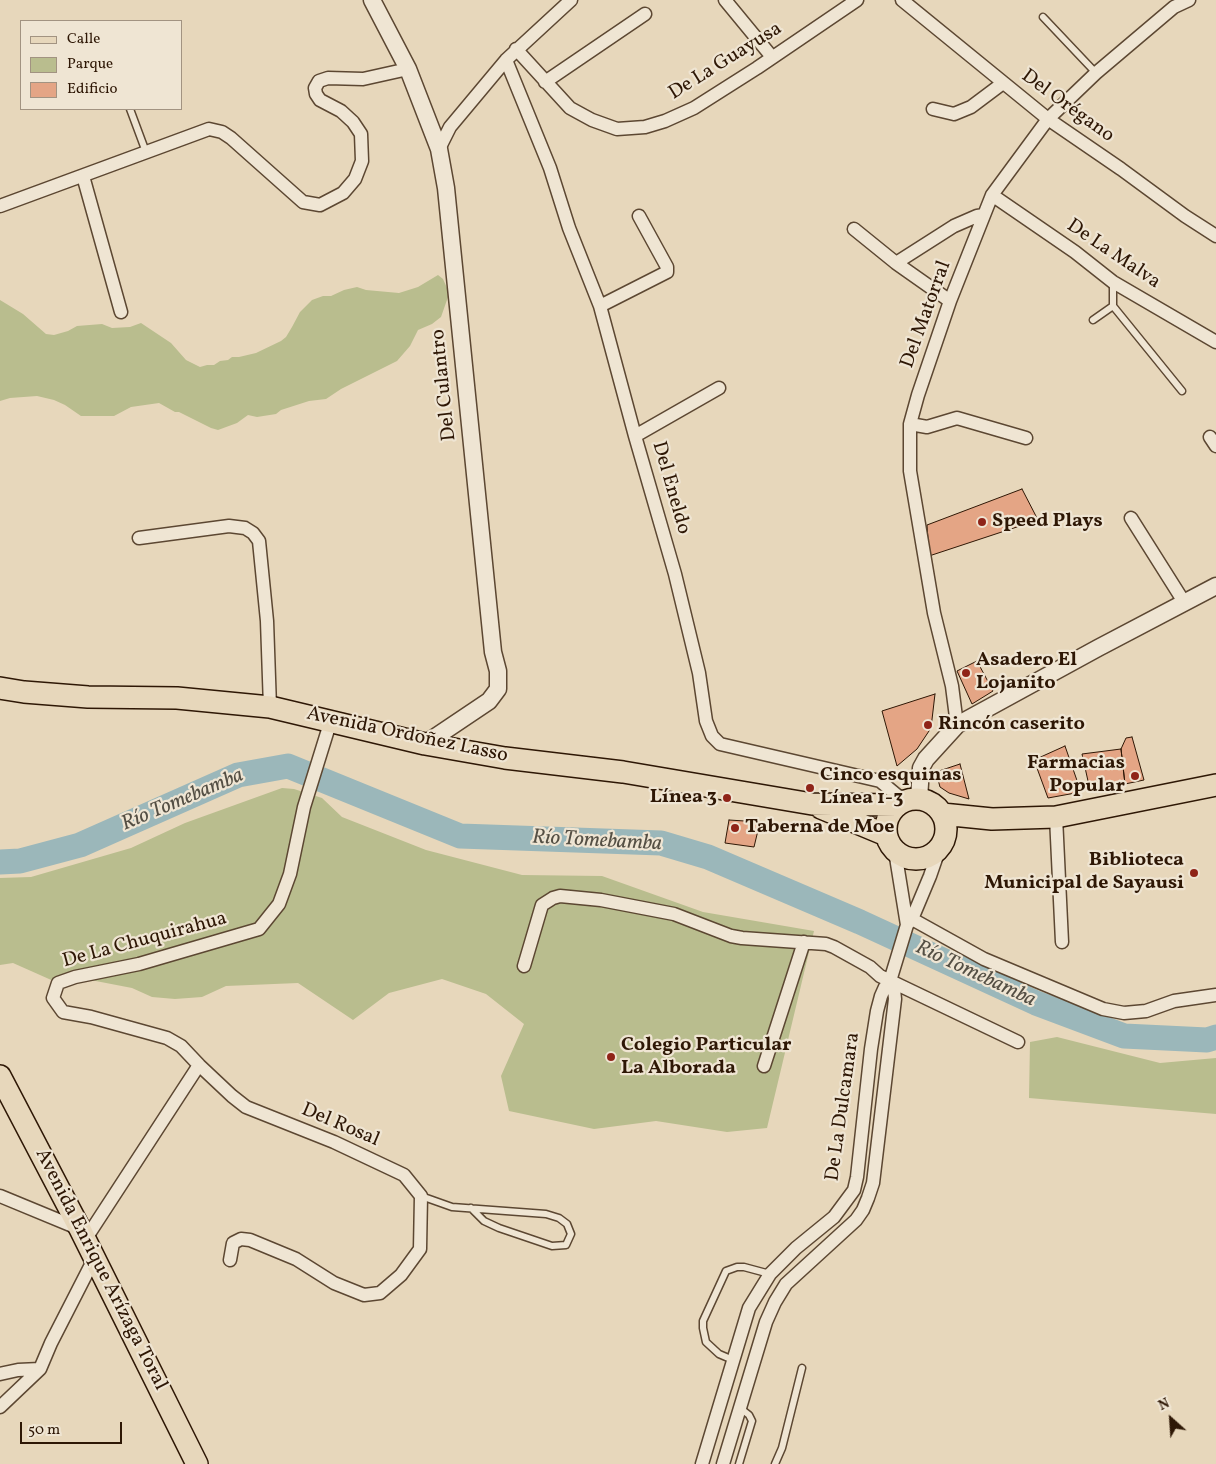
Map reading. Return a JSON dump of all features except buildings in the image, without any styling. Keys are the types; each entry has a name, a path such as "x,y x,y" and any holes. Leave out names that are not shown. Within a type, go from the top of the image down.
{"main road":[{"name":"Avenida Ordoñez Lasso","path":"0,688 24,692 88,697 177,698 270,707 331,720 425,744 506,758 623,772 812,804 907,801"},
{"path":"942,814 992,819 1056,817 1216,785"},
{"path":"942,844 946,832 945,822 936,806 928,801 907,801 887,818 891,843 902,856 919,859 932,854 942,844 992,819"},
{"name":"Avenida Ordoñez Lasso","path":"812,804 891,843"},
{"name":"Avenida Enrique Arízaga Toral","path":"0,1076 197,1464"}],"street":[{"name":"Del Culantro","path":"372,0 408,69 439,149 450,226 493,652 498,671 498,689 489,702 425,744"},
{"path":"439,149 450,127 506,60 571,0"},
{"path":"726,0 772,57"},
{"name":"De La Guayusa","path":"516,49 570,108 592,120 617,129 645,127 665,121 694,108 857,0"},
{"name":"Del Orégano","path":"902,0 1048,119 1121,168 1185,216 1216,236"},
{"name":"Del Matorral","path":"957,726 952,686 934,613 910,471 910,424 918,395 950,300 992,195 1048,119 1170,4 1189,0"},
{"path":"545,82 644,14"},
{"name":"Del Eneldo","path":"506,60 550,168 569,228 600,306 675,574 698,673 706,721 712,736 720,744 880,781 907,801"},
{"path":"0,206 209,129 222,132 231,138 303,202 320,205 343,193 355,179 362,161 361,134 353,122 341,111 320,100 315,88 319,81 328,78 363,79 408,69"},
{"path":"933,109 954,114 971,107 1003,83"},
{"path":"83,176 121,312"},
{"name":"De La Malva","path":"992,195 1075,252 1114,282 1216,342"},
{"path":"896,263 954,226 984,215"},
{"path":"600,306 667,272 667,267 640,216"},
{"path":"854,229 896,263 950,300"},
{"path":"635,436 719,388"},
{"path":"910,424 927,427 957,418 1026,438"},
{"path":"1131,518 1184,602"},
{"path":"139,538 229,526 245,528 253,533 259,541 267,621 270,707"},
{"path":"907,801 926,759 957,726 1216,586"},
{"name":"De La Chuquirahua","path":"199,1066 181,1046 167,1038 91,1017 63,1012 53,998 58,983 75,977 139,964 259,930 279,904 290,874 304,806 331,720"},
{"path":"1056,817 1062,942"},
{"name":"De La Dulcamara","path":"891,843 909,924"},
{"name":"De La Dulcamara","path":"702,1464 749,1308 770,1274 796,1248 834,1217 854,1190 876,1011 885,987 891,978 909,924 942,844"},
{"path":"524,966 542,905 560,896 601,900 656,909 731,936 826,944 1018,1042"},
{"path":"909,924 984,959 1103,1009 1124,1013 1146,1011 1174,1001 1216,995"},
{"path":"764,1066 804,942"},
{"name":"De La Dulcamara","path":"723,1464 766,1322 779,1296 786,1284 856,1220 868,1198 874,1174 895,999 891,978"},
{"path":"0,1407 40,1369 86,1243 199,1066"},
{"name":"Del Rosal","path":"199,1066 246,1107 334,1142 404,1175 421,1196"},
{"path":"0,1196 86,1243"},
{"path":"230,1260 233,1243 241,1239 250,1240 296,1258 334,1282 364,1295 380,1293 401,1275 420,1249 421,1196"},
{"path":"0,1374 18,1370 40,1369"}],"lane":[{"path":"1043,17 1096,74"},
{"path":"130,110 146,152"},
{"path":"1114,282 1113,306 1182,391"},
{"path":"1092,320 1113,306"},
{"path":"421,1196 452,1207 485,1208 546,1214 559,1218 567,1224 571,1234 566,1245 552,1246 484,1221 472,1208"},
{"path":"734,1360 719,1354 706,1342 703,1320 726,1271 737,1267 744,1267 770,1274"},
{"path":"774,1464 782,1448 802,1368"},
{"path":"739,1464 752,1421 749,1415 740,1408"}],"green space":[{"path":"438,275 443,279 448,297 441,317 432,324 418,330 410,346 397,361 341,389 326,399 309,401 281,410 276,414 257,417 248,415 237,423 218,430 179,412 175,412 159,403 131,407 114,416 81,416 54,400 37,396 10,398 0,401 0,300 23,314 46,334 54,335 77,326 102,324 112,328 130,327 141,323 171,343 186,360 200,367 214,365 232,357 256,353 281,341 286,337 300,312 312,300 357,287 366,290 399,293 418,287"},
{"path":"282,788 294,789 322,798 342,817 426,850 522,875 602,876 703,912 814,931 767,1128 727,1132 656,1121 594,1129 509,1111 501,1076 524,1024 486,994 442,979 389,993 353,1020 298,983 226,986 202,997 175,999 152,997 132,988 75,977 58,983 13,963 0,965 0,878 31,877 131,848 185,823"},
{"path":"1057,1037 1160,1063 1216,1058 1216,1114 1029,1098 1030,1042"}],"waterway":[{"name":"Río Tomebamba","path":"0,862 20,861 80,845 238,775 288,766 460,836 661,843 708,857 860,922 1036,1003 1124,1036 1207,1040 1216,1037"}],"place":[{"name":"Speed Plays","path":"982,522"},
{"name":"Asadero El Lojanito","path":"966,673"},
{"name":"Rincón caserito","path":"928,725"},
{"name":"Farmacias Popular","path":"1135,776"},
{"name":"Cinco esquinas Línea 1-3","path":"810,788"},
{"name":"Línea 3","path":"727,798"},
{"name":"Taberna de Moe","path":"735,828"},
{"name":"Biblioteca Municipal de Sayausi","path":"1194,873"},
{"name":"Colegio Particular La Alborada","path":"611,1057"}]}
